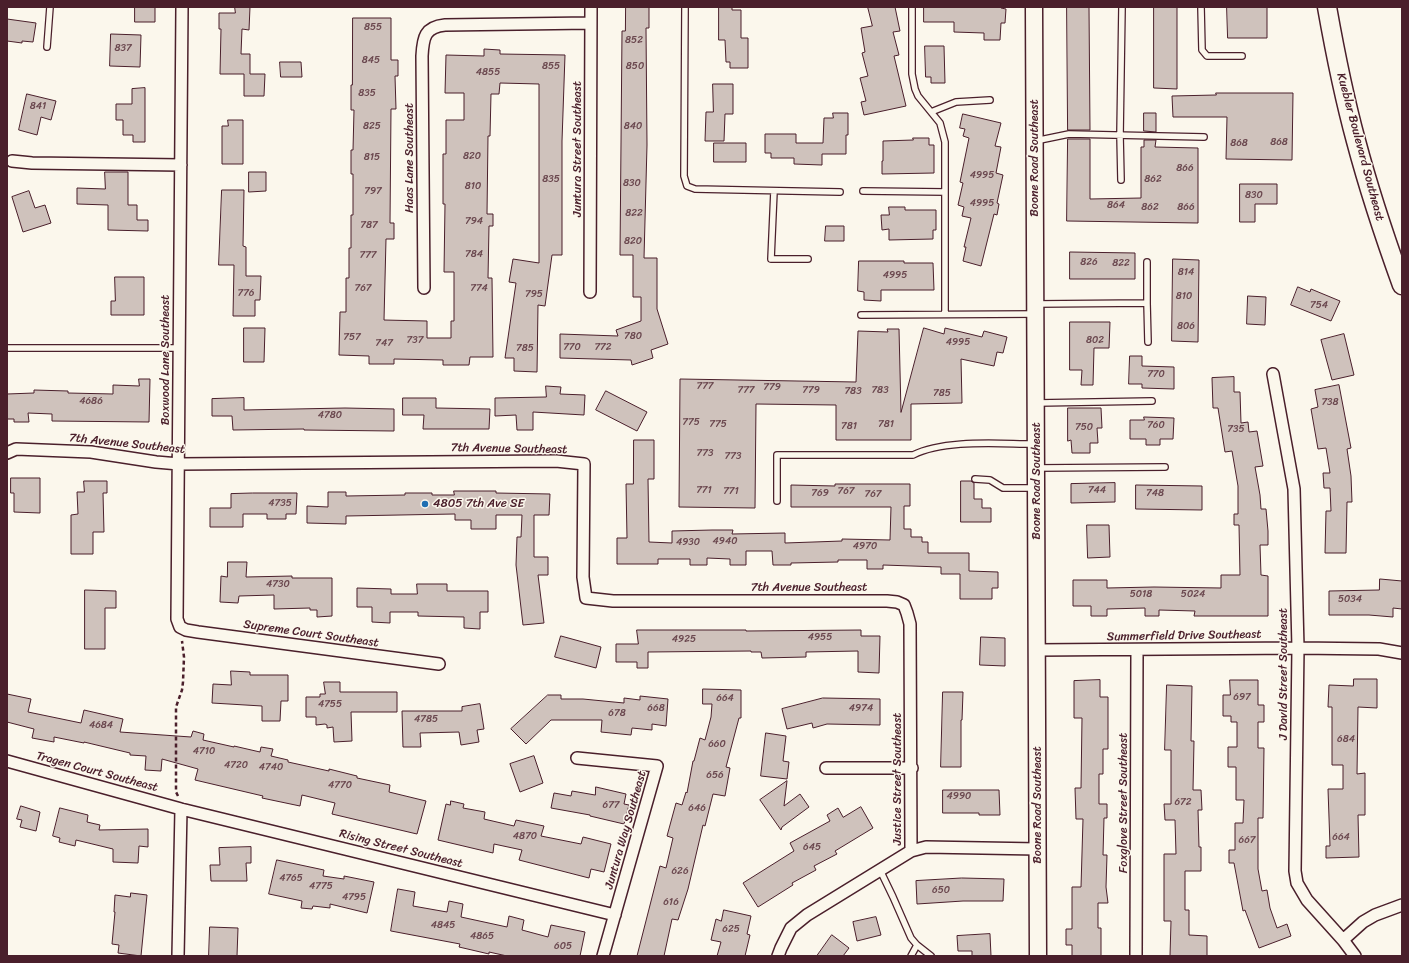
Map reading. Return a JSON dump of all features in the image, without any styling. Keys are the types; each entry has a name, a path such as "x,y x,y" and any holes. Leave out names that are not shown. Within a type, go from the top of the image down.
{"main road":[{"name":"Kuebler Boulevard Southeast","path":"1327,7 1340,74 1356,141 1373,199 1402,285"}],"street":[{"name":"Boxwood Lane Southeast","path":"180,627 177,619 182,7"},
{"name":"Juntura Street Southeast","path":"590,292 591,7"},
{"name":"Boone Road Southeast","path":"1034,7 1038,956"},
{"name":"Haas Lane Southeast","path":"424,288 422,56 423,42 429,29 445,24 590,23"},
{"path":"12,161 32,163 181,164"},
{"name":"J David Street Southeast","path":"1273,374 1294,488 1298,648 1296,877 1297,883 1307,900 1343,940 1355,956"},
{"name":"7th Avenue Southeast","path":"7,453 16,450 91,452 179,464 556,461 584,464 583,577 586,598 613,601 887,601 897,602 904,605"},
{"name":"Justice Street Southeast","path":"778,956 780,948 791,928 807,915 911,851 912,768 910,624 904,605"},
{"name":"Supreme Court Southeast","path":"180,627 186,630 198,632 439,664"},
{"name":"Summerfield Drive Southeast","path":"1037,650 1298,648 1380,649 1402,653"},
{"name":"Foxglove Street Southeast","path":"1136,956 1137,650"},
{"name":"Juntura Way Southeast","path":"577,758 658,766 603,956"},
{"name":"Tragen Court Southeast","path":"7,761 181,809"},
{"path":"826,768 912,768"},
{"path":"178,956 181,809"},
{"name":"Rising Street Southeast","path":"181,809 615,915"},
{"path":"911,851 926,847 1038,849"},
{"path":"1343,940 1363,922 1376,914 1402,905"}],"lane":[{"path":"47,48 50,7"},
{"path":"685,7 684,176 685,182 690,188 840,192"},
{"path":"912,7 913,84 918,96 940,124 945,142 945,314"},
{"path":"1120,180 1122,7"},
{"path":"1201,7 1202,50 1208,56 1242,56"},
{"path":"931,112 956,102 990,100"},
{"path":"1035,141 1069,134 1204,137"},
{"path":"774,191 771,259 808,260"},
{"path":"863,191 945,192"},
{"path":"1147,262 1148,342"},
{"path":"861,315 945,314 1147,303"},
{"path":"7,348 179,348"},
{"path":"1036,403 1152,401"},
{"path":"777,501 777,455 913,455 923,450 957,444 1036,444"},
{"path":"1036,468 1165,467"},
{"path":"975,478 990,480 1003,488 1036,488"},
{"path":"880,870 911,938 931,956"},
{"path":"911,956 917,945"}],"path":[{"path":"180,627 184,657 182,690 176,707 176,792 181,809"}],"building":[{"path":"135,7 155,7 155,22 135,22"},
{"path":"235,7 250,7 249,30 242,29 241,54 250,54 250,74 265,74 264,96 244,96 244,74 220,74 221,29 219,29 219,13 235,13"},
{"path":"626,7 649,7 649,28 646,28 647,145 644,258 657,258 657,309 668,344 651,350 653,358 632,365 631,360 560,358 560,334 618,336 616,330 641,321 641,297 633,297 633,255 620,255 622,31 625,31"},
{"path":"719,7 732,7 732,10 741,10 741,38 748,38 748,68 730,68 730,62 726,62 725,40 719,40"},
{"path":"868,7 895,7 900,31 893,32 899,55 894,56 906,106 864,115 861,102 866,101 860,78 868,76 862,53 865,52 861,28 872,26"},
{"path":"924,7 1001,7 1006,9 1005,23 1001,23 1000,40 984,40 984,33 954,32 954,22 924,22"},
{"path":"1067,7 1089,7 1090,130 1068,130"},
{"path":"1154,7 1177,7 1177,89 1154,88"},
{"path":"1227,7 1267,7 1267,38 1228,38"},
{"path":"353,18 391,18 391,60 398,60 398,76 395,76 396,109 391,109 390,223 394,223 394,239 386,239 384,320 427,321 427,338 451,338 451,321 454,321 454,272 444,272 445,204 443,204 443,154 446,154 446,120 464,120 464,93 445,93 446,55 484,56 484,49 500,50 500,54 565,55 562,141 562,255 552,255 545,306 538,305 537,372 514,371 514,358 505,358 516,283 509,282 513,259 539,263 539,84 500,83 499,94 491,94 490,136 488,136 487,214 493,214 493,226 489,226 488,278 492,278 493,357 470,357 469,365 443,365 443,360 394,359 394,364 369,364 369,356 339,355 340,312 346,312 346,278 349,278 351,215 353,215 353,174 351,174 351,150 353,150 354,110 351,110 351,85"},
{"path":"7,19 36,23 33,42 22,41 22,43 7,41"},
{"path":"111,34 141,35 140,67 110,66"},
{"path":"925,46 944,46 945,83 931,83 931,77 926,77"},
{"path":"280,62 301,62 302,77 281,77"},
{"path":"713,84 733,84 733,114 725,114 724,141 705,141 706,112 713,112"},
{"path":"145,88 145,142 133,142 133,135 123,135 123,120 116,120 116,104 132,104 132,89"},
{"path":"1216,93 1293,93 1292,160 1226,159 1227,117 1173,117 1172,96 1216,95"},
{"path":"27,94 56,101 51,120 41,117 37,135 19,130"},
{"path":"833,113 848,113 846,154 822,154 822,165 794,164 794,158 771,158 771,153 765,153 765,134 796,134 796,143 823,143 824,118 833,118"},
{"path":"1144,113 1156,113 1156,132 1144,131"},
{"path":"963,114 1001,123 995,146 1001,147 996,173 1003,175 997,203 999,204 997,215 994,214 981,266 963,261 966,247 964,247 971,218 962,216 964,207 958,205 963,183 960,182 969,138 963,136 965,129 960,128"},
{"path":"228,120 243,120 243,164 222,164 222,126 228,126"},
{"path":"913,138 929,138 929,145 934,145 934,173 882,174 883,141 913,140"},
{"path":"1068,139 1090,139 1090,199 1141,198 1141,147 1144,147 1144,140 1156,140 1155,147 1198,148 1198,223 1067,221"},
{"path":"714,143 746,143 746,162 714,162"},
{"path":"105,172 128,172 128,205 137,205 137,220 148,220 148,231 108,230 108,205 77,204 77,188 105,189"},
{"path":"249,172 266,172 266,191 249,192"},
{"path":"1240,184 1277,184 1277,204 1255,204 1255,222 1240,222"},
{"path":"222,190 244,190 243,246 246,247 246,276 261,276 260,300 255,300 255,316 233,316 234,265 219,265"},
{"path":"29,191 35,208 45,205 51,223 23,232 12,197"},
{"path":"889,207 905,207 905,210 936,210 936,230 933,230 933,239 889,240 889,229 882,230 881,215 889,215"},
{"path":"826,226 844,226 844,241 825,241"},
{"path":"1070,252 1135,253 1135,279 1070,279"},
{"path":"1173,259 1199,260 1198,342 1172,341"},
{"path":"859,261 904,261 904,263 933,263 934,290 881,290 881,301 864,300 864,292 858,291"},
{"path":"115,277 144,277 144,315 111,315 111,301 115,301"},
{"path":"1298,287 1310,292 1311,289 1340,301 1331,321 1291,305"},
{"path":"1248,296 1266,297 1265,325 1247,324"},
{"path":"1070,322 1110,322 1109,348 1094,348 1093,385 1081,385 1082,370 1070,370"},
{"path":"244,328 265,328 264,362 244,362"},
{"path":"924,328 944,334 945,328 982,337 984,331 1007,337 1003,353 997,352 994,366 961,359 962,403 911,404 911,440 836,440 836,405 756,404 755,508 679,507 680,379 856,382 858,331 888,332 887,329 899,329 901,412"},
{"path":"1344,334 1354,375 1332,380 1321,340"},
{"path":"1130,356 1142,356 1142,366 1174,367 1174,389 1142,388 1142,384 1129,384"},
{"path":"1234,377 1234,392 1240,392 1241,423 1248,422 1249,432 1257,431 1263,466 1255,467 1261,509 1266,509 1268,531 1268,545 1260,545 1261,575 1268,576 1268,616 1194,616 1195,611 1159,610 1159,616 1145,616 1145,608 1107,609 1107,616 1091,616 1091,606 1073,606 1073,580 1107,580 1107,588 1221,588 1221,575 1240,575 1239,525 1234,525 1234,514 1238,514 1238,486 1232,451 1225,452 1218,408 1213,408 1212,378"},
{"path":"139,379 150,379 149,422 52,421 52,414 28,413 29,422 14,422 14,419 7,419 7,394 34,393 34,390 68,391 68,393 113,394 113,385 139,386"},
{"path":"1339,385 1351,448 1347,449 1351,476 1352,502 1347,502 1346,553 1325,553 1326,511 1331,511 1330,488 1324,488 1323,473 1330,473 1326,448 1318,449 1311,409 1318,407 1315,390"},
{"path":"546,386 561,387 560,394 585,395 584,415 533,412 533,430 517,430 516,415 495,416 495,398 546,397"},
{"path":"606,391 647,412 637,431 596,410"},
{"path":"244,398 244,410 345,408 394,409 394,431 304,429 233,430 232,416 212,416 212,399"},
{"path":"403,398 436,398 436,408 490,409 489,429 423,429 424,415 403,415"},
{"path":"1068,408 1101,408 1102,428 1097,428 1098,443 1090,443 1090,453 1072,453 1071,440 1068,441"},
{"path":"1144,417 1174,418 1173,439 1160,439 1160,445 1146,445 1146,439 1130,439 1130,420 1144,420"},
{"path":"634,440 654,440 654,479 648,479 649,542 672,543 672,531 712,530 733,530 732,534 785,533 785,543 842,541 842,539 890,540 891,507 791,507 791,485 835,486 835,484 910,484 910,506 904,506 904,529 911,529 911,537 922,537 922,542 928,542 928,553 969,553 969,571 998,572 998,588 992,588 992,599 960,599 960,574 941,574 941,567 883,565 883,569 867,569 867,560 838,560 838,562 773,565 772,551 746,551 746,565 730,565 730,559 707,558 707,565 690,565 690,559 658,559 658,564 617,564 617,538 627,538 626,484 633,484"},
{"path":"11,478 40,478 40,513 14,512 14,493 11,493"},
{"path":"84,481 107,481 107,493 103,493 104,532 93,532 93,554 71,554 71,515 78,514 77,492 84,492"},
{"path":"961,481 971,481 974,483 974,499 982,499 982,508 991,508 991,522 961,522"},
{"path":"1115,483 1115,502 1071,503 1071,484"},
{"path":"1136,485 1202,486 1202,510 1136,509"},
{"path":"454,491 496,491 496,493 550,494 549,515 534,515 534,557 548,557 548,575 538,575 544,623 523,625 516,565 517,537 521,537 522,515 496,515 496,529 471,529 471,520 455,520 455,514 346,516 346,524 307,523 307,506 328,507 328,492 346,492 346,496 405,495 405,493 454,495"},
{"path":"297,493 296,514 286,514 286,519 267,519 267,514 243,514 243,527 210,527 210,508 231,508 231,494"},
{"path":"1087,525 1109,525 1110,557 1088,558"},
{"path":"228,562 247,562 246,577 292,576 292,578 332,578 332,616 317,617 317,610 310,610 310,608 274,609 274,595 239,596 238,603 220,602 221,576 227,577"},
{"path":"1380,579 1402,581 1402,609 1393,608 1393,617 1369,615 1329,615 1329,591 1379,590"},
{"path":"417,584 447,584 447,591 488,591 488,612 480,612 480,629 464,628 464,617 418,616 418,612 390,612 390,623 372,622 372,607 357,607 357,588 391,589 391,594 417,594"},
{"path":"85,590 116,591 116,608 105,608 105,649 85,649"},
{"path":"637,630 861,630 861,636 880,636 879,673 858,672 858,651 806,652 806,657 762,658 761,652 751,651 648,652 648,668 637,668 637,662 616,662 616,644 638,644"},
{"path":"561,636 601,647 596,668 555,657"},
{"path":"981,637 1005,638 1005,666 980,665"},
{"path":"231,671 250,672 250,675 288,675 288,701 281,701 280,721 262,721 262,706 212,703 213,684 231,685"},
{"path":"1354,679 1377,679 1377,708 1358,707 1357,774 1365,773 1365,815 1358,815 1359,857 1326,858 1326,846 1330,846 1328,789 1343,789 1343,765 1332,765 1332,707 1328,707 1329,685 1353,686"},
{"path":"1100,680 1100,697 1108,697 1108,749 1103,749 1103,774 1099,774 1099,804 1107,804 1107,818 1104,818 1103,855 1107,855 1106,887 1108,903 1098,903 1098,928 1101,928 1101,956 1072,956 1072,945 1066,945 1066,929 1072,929 1072,887 1081,887 1083,819 1076,819 1075,788 1081,788 1082,718 1074,718 1074,681"},
{"path":"1230,680 1258,680 1258,705 1264,705 1264,722 1258,722 1258,748 1264,748 1263,818 1258,818 1258,869 1262,891 1267,890 1270,908 1277,928 1287,924 1291,936 1259,948 1245,910 1243,911 1234,863 1229,863 1229,850 1235,850 1235,823 1243,823 1244,800 1236,800 1236,767 1228,767 1228,747 1237,747 1237,722 1231,722 1231,716 1223,716 1223,695 1230,695"},
{"path":"324,682 340,682 340,692 397,692 397,712 351,712 352,741 334,742 333,727 327,728 327,725 325,724 316,725 316,717 306,717 306,697 320,697 320,694 325,694"},
{"path":"1167,685 1192,686 1191,741 1194,741 1193,790 1201,790 1202,810 1198,810 1201,871 1185,871 1185,910 1189,910 1189,935 1207,936 1207,956 1170,956 1171,921 1164,921 1164,854 1176,854 1175,820 1165,820 1164,804 1171,804 1171,750 1165,750"},
{"path":"703,689 741,690 741,718 739,718 726,767 730,768 725,796 713,794 705,826 703,825 688,889 678,920 672,919 664,956 637,956 660,866 666,868 673,838 667,836 676,803 682,805 686,792 687,793 693,761 700,738 705,740 711,717 712,704 703,704"},
{"path":"943,692 963,692 961,720 961,767 941,767"},
{"path":"7,694 31,699 28,712 81,723 84,710 123,719 120,732 191,737 193,731 204,734 203,740 260,752 261,747 273,749 271,756 288,760 288,762 329,771 329,769 357,776 357,778 390,785 389,792 426,801 417,834 332,814 335,803 302,795 300,806 262,798 263,796 195,780 198,769 162,759 161,771 145,770 146,756 130,755 130,753 84,742 54,737 54,742 32,738 34,729 7,722"},
{"path":"548,695 561,695 561,699 583,699 624,703 624,698 640,700 640,696 668,699 666,726 652,724 652,730 632,728 631,735 601,732 602,720 551,720 526,744 511,729"},
{"path":"823,698 880,699 880,725 827,724 813,728 812,723 787,729 782,709"},
{"path":"480,704 484,729 477,730 479,742 461,745 459,732 420,733 421,747 403,747 402,711 462,711 462,707"},
{"path":"766,733 786,736 783,761 789,762 787,779 761,776"},
{"path":"534,756 543,783 520,792 510,764"},
{"path":"787,781 784,806 800,794 809,807 782,827 781,830 760,800"},
{"path":"596,787 626,794 624,804 629,805 624,824 590,815 551,808 554,793 571,796 572,791 595,795"},
{"path":"943,790 999,790 1000,815 979,815 979,813 943,813"},
{"path":"451,801 464,804 463,808 485,812 484,819 514,826 516,820 544,826 541,836 581,844 583,837 611,844 604,872 591,869 589,878 519,860 522,850 494,844 493,853 438,840 446,804 450,805"},
{"path":"21,806 40,812 36,831 20,827 22,820 17,819"},
{"path":"861,807 873,828 835,851 837,854 814,866 816,870 792,883 793,885 758,907 743,883 794,851 790,843 830,821 827,815 838,808 843,817"},
{"path":"60,808 88,815 87,822 100,825 99,830 148,829 148,847 139,846 138,863 113,862 113,849 76,840 75,846 59,842 60,838 53,836"},
{"path":"251,847 251,863 246,863 247,881 211,881 210,865 220,865 219,848"},
{"path":"277,860 324,870 323,876 344,879 344,876 374,882 367,913 330,904 330,908 313,906 312,909 301,908 302,901 269,894"},
{"path":"962,878 1004,879 1003,901 963,901 917,904 916,881"},
{"path":"398,889 415,892 413,906 447,912 449,901 463,904 461,917 507,927 509,916 524,920 522,930 548,937 551,925 585,932 580,956 507,956 489,952 489,954 459,947 460,944 391,931"},
{"path":"131,893 147,895 141,956 118,953 119,945 112,944 115,895 130,897"},
{"path":"724,910 751,916 747,934 750,935 745,956 717,956 721,942 711,940 716,919 721,921"},
{"path":"876,917 881,935 857,941 853,922"},
{"path":"210,927 238,928 237,956 209,956"},
{"path":"990,934 991,956 972,956 972,951 958,951 957,936"},
{"path":"832,935 849,948 843,956 817,956"}],"place":[{"name":"4805 7th Ave SE","path":"425,504"}]}
